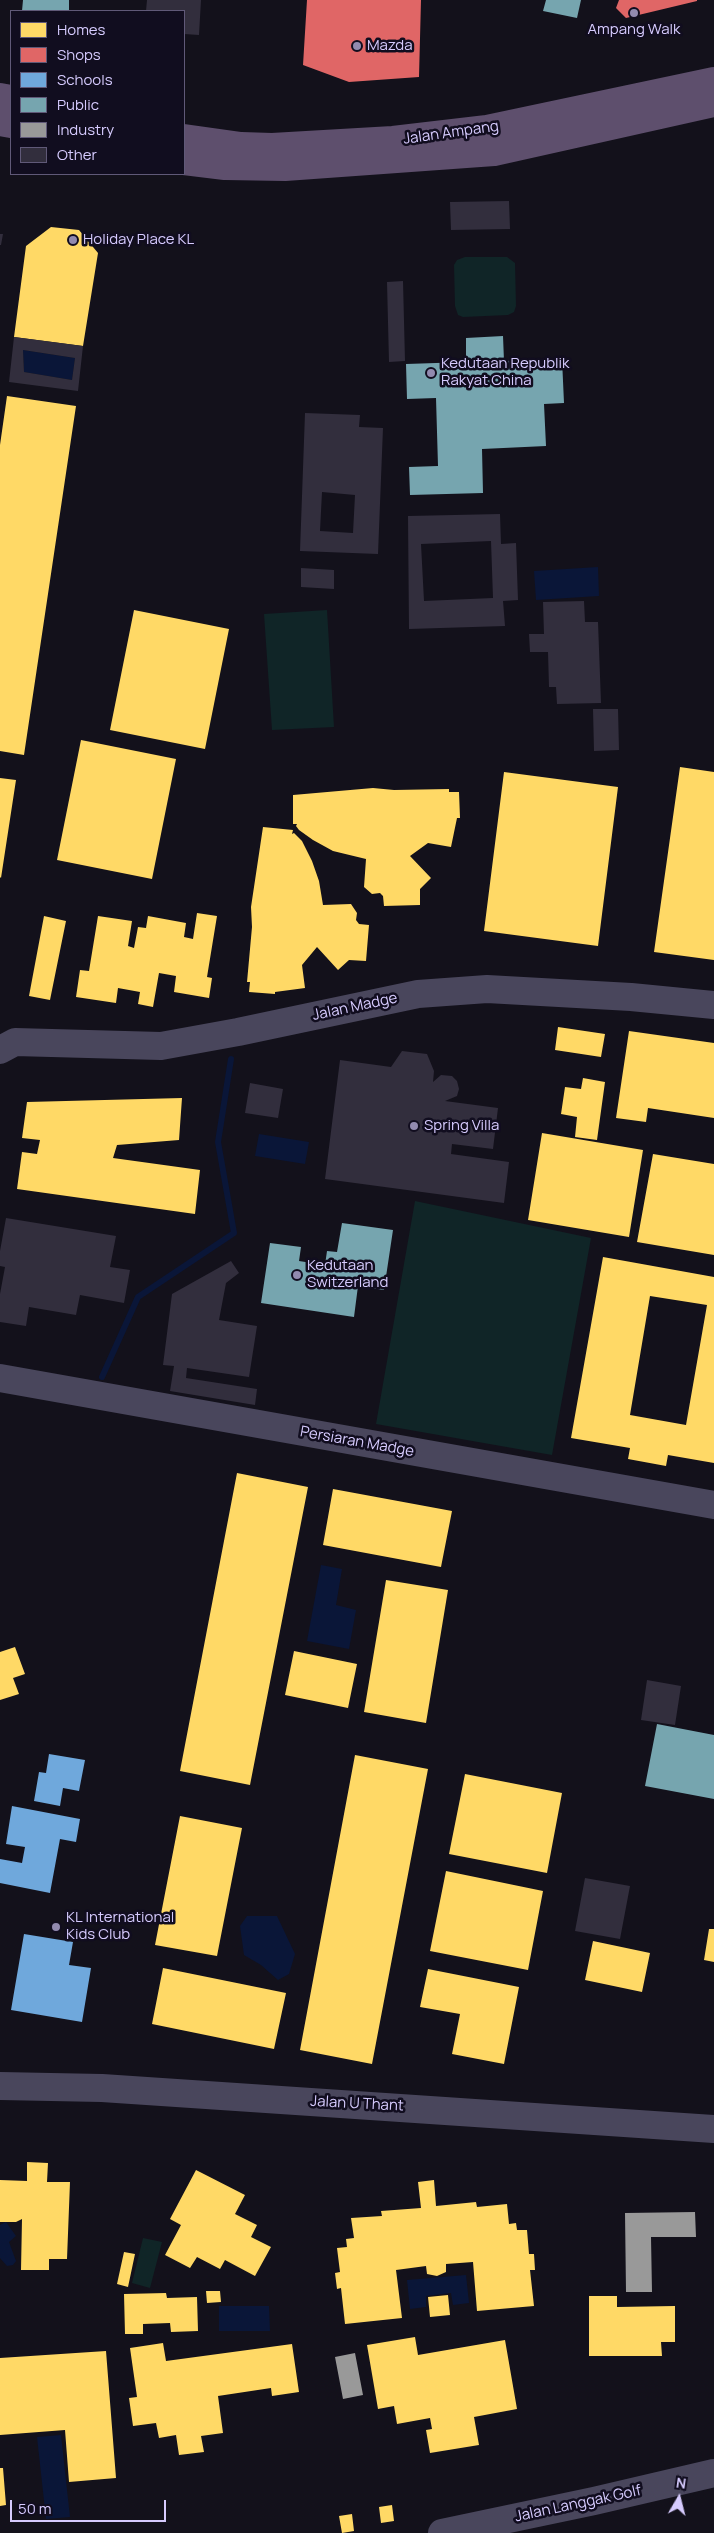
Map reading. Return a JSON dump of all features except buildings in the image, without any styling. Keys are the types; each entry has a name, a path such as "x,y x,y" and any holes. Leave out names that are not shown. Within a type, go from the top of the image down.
{"main road":[{"name":"Jalan Ampang","path":"185,138 241,146 272,147 393,140 487,129 714,81"},
{"name":"Jalan Ampang","path":"185,161 225,166 285,167 494,152 714,103"}],"street":[{"name":"Jalan Madge","path":"0,1050 15,1042 161,1046 238,1032 418,994 487,988 631,996 714,1005"},
{"name":"Persiaran Madge","path":"0,1378 714,1504"},
{"name":"Jalan U Thant","path":"0,2086 102,2088 714,2129"},
{"name":"Jalan Langgak Golf","path":"442,2533 594,2501 714,2472"}],"green space":[{"path":"465,257 507,257 515,263 516,306 514,312 508,315 463,317 458,315 455,306 454,265 457,260"},
{"path":"327,610 334,727 272,730 264,614"},
{"path":"415,1201 591,1238 552,1455 376,1424"},
{"path":"143,2238 162,2242 150,2288 132,2283"}],"water":[{"path":"23,350 75,358 72,380 24,372"},
{"path":"598,567 599,596 536,600 534,571"},
{"path":"259,1134 309,1142 305,1164 255,1156"},
{"path":"321,1565 342,1569 336,1605 356,1610 349,1649 307,1641"},
{"path":"247,1916 277,1916 295,1954 289,1974 278,1980 261,1965 244,1955 240,1926"},
{"path":"6,2222 16,2236 9,2242 16,2261 13,2265 7,2266 0,2258 0,2225"},
{"path":"466,2275 469,2303 453,2305 451,2293 426,2296 426,2307 410,2309 407,2280"},
{"path":"219,2306 269,2306 270,2331 219,2331"},
{"path":"61,2435 70,2517 46,2519 37,2437"}],"waterway":[{"path":"102,1377 138,1297 234,1233 218,1142 231,1059"}],"place":[{"name":"Ampang Walk","path":"634,13"},
{"name":"Mazda","path":"357,46"},
{"name":"Holiday Place KL","path":"73,240"},
{"name":"Kedutaan Republik Rakyat China","path":"431,373"},
{"name":"Spring Villa","path":"414,1126"},
{"name":"Kedutaan Switzerland","path":"297,1275"},
{"name":"KL International Kids Club","path":"56,1927"}]}
